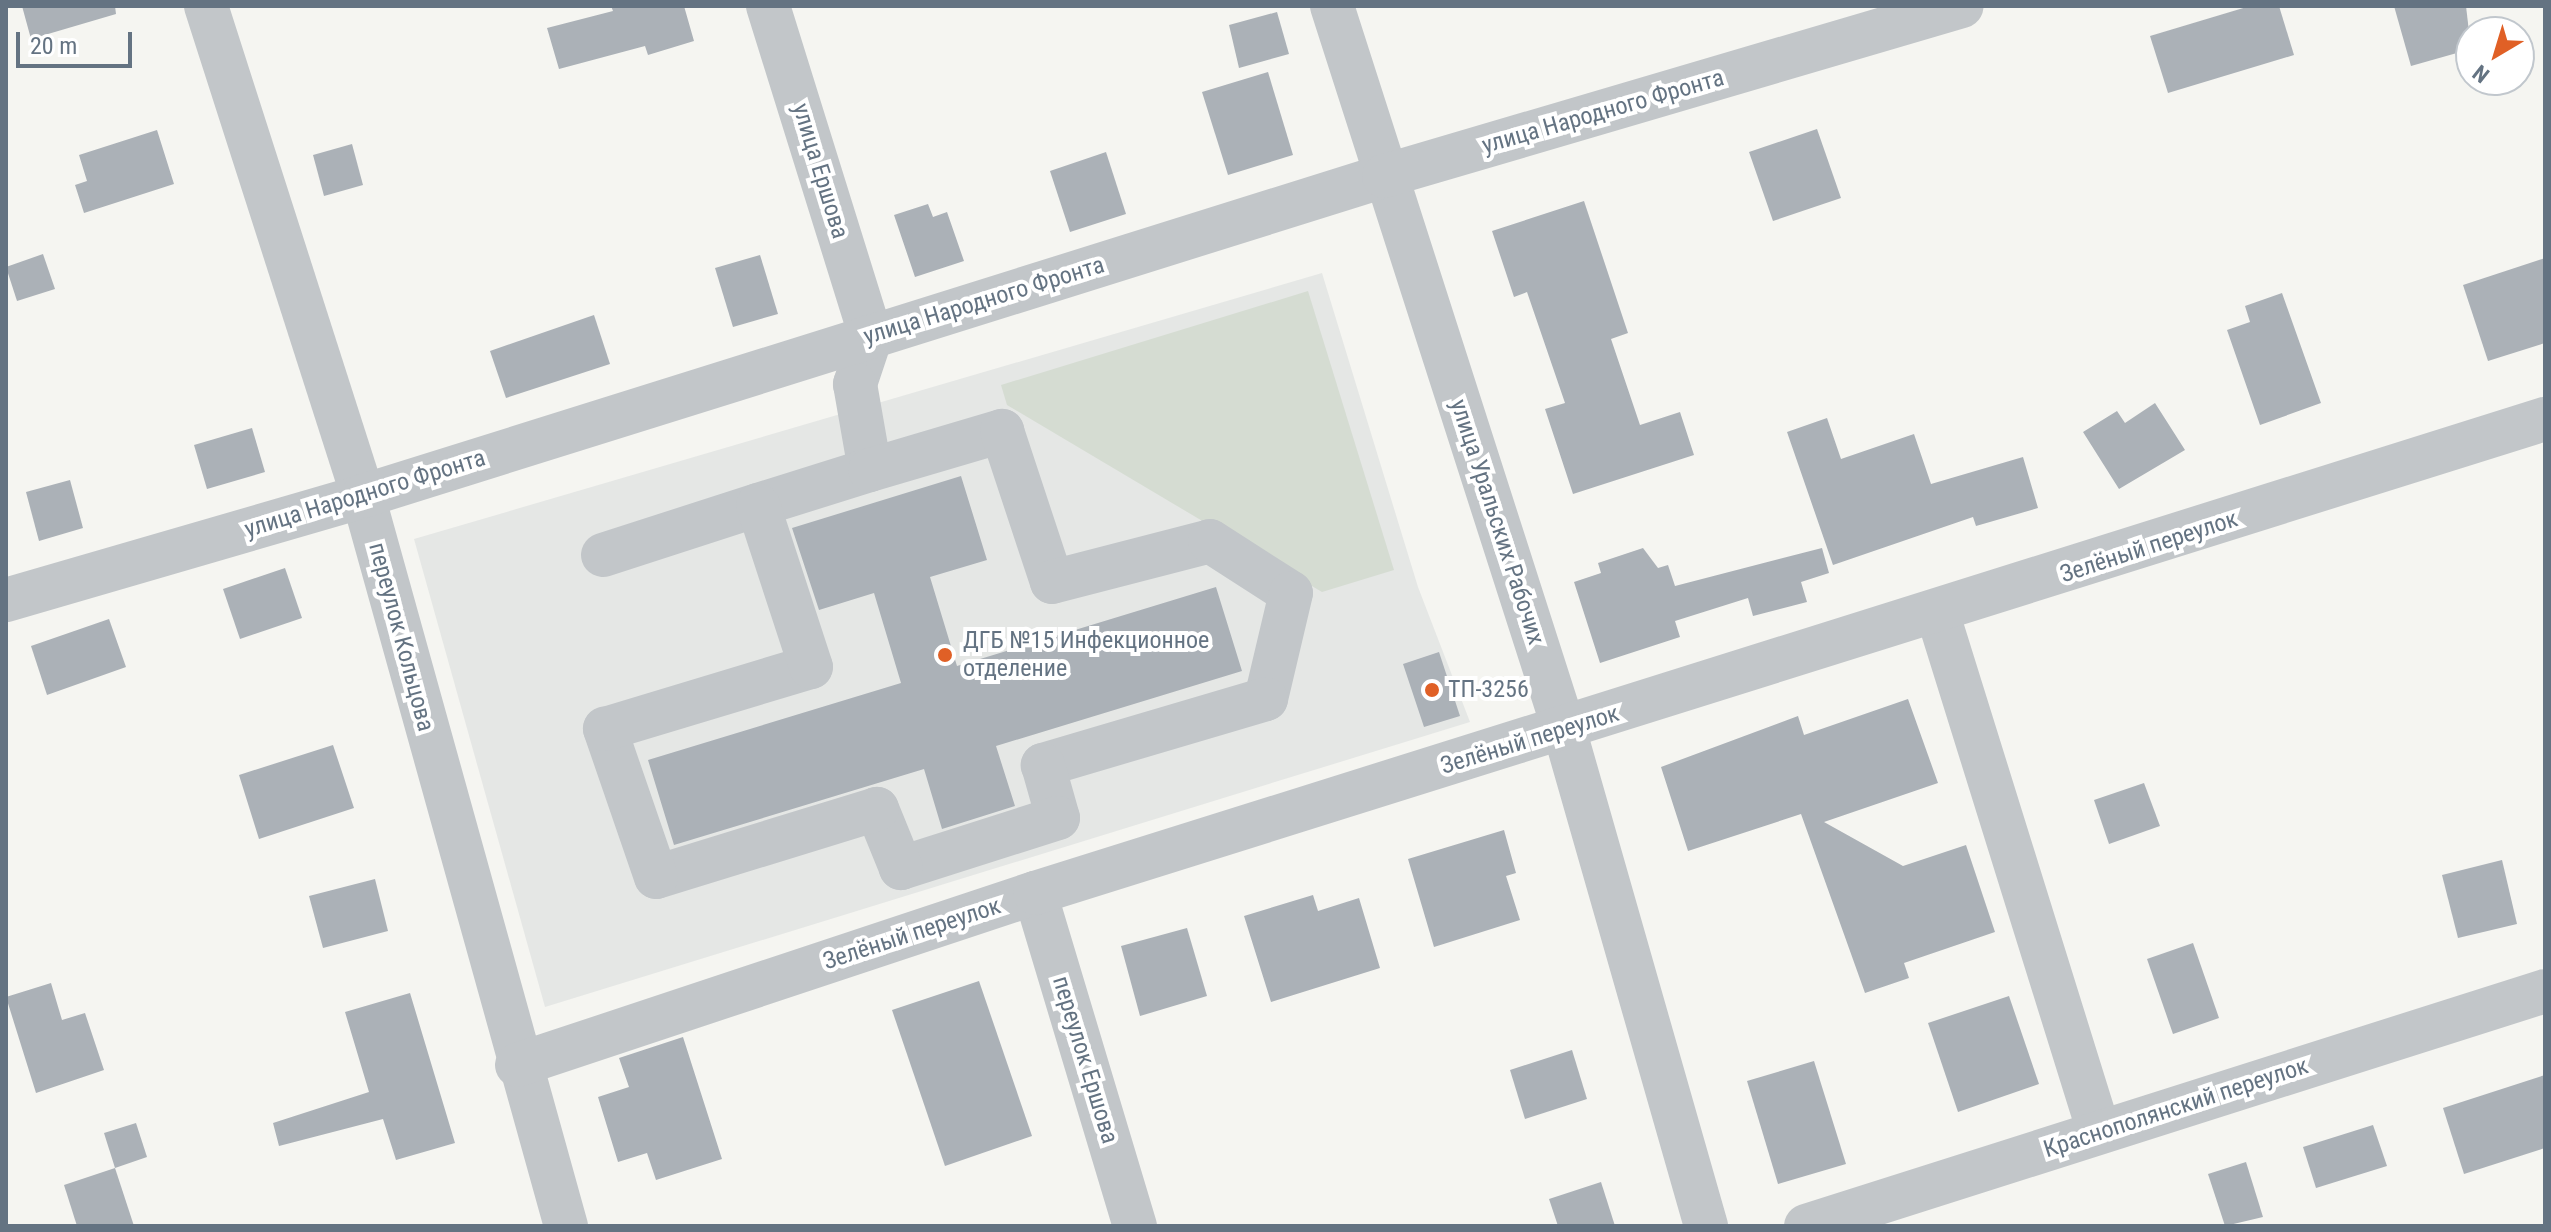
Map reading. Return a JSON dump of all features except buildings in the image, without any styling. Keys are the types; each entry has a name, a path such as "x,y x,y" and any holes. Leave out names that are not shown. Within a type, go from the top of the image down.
{"street":[{"name":"переулок Кольцова","path":"206,6 363,496 517,1065 566,1226"},
{"name":"улица Ершова","path":"768,6 871,336"},
{"name":"улица Уральских Рабочих","path":"1332,6 1384,176 1564,729 1706,1226"},
{"name":"улица Народного Фронта","path":"6,600 363,496 1384,176 1962,6"},
{"path":"870,470 855,384 871,336"},
{"name":"Зелёный переулок","path":"517,1065 1035,893 1938,615 2545,419"},
{"path":"603,555 758,505 870,470 1002,431 1052,582 1210,541 1291,593 1266,699 1043,765 1058,818 901,868 877,809 656,877 605,729 811,667 758,505"},
{"path":"1938,615 2099,1132"},
{"name":"переулок Ершова","path":"1035,893 1135,1226"},
{"name":"Краснополянский переулок","path":"1806,1226 2545,991"}],"shaded area":[{"name":"ДГБ №15 Инфекционное отделение","path":"1322,273 1418,587 1470,722 545,1007 414,539"},
{"path":"1308,291 1394,570 1322,592 1007,405 1001,385"}],"place":[{"name":"ДГБ №15 Инфекционное отделение","path":"945,655"},
{"name":"ТП-3256","path":"1432,690"}]}
